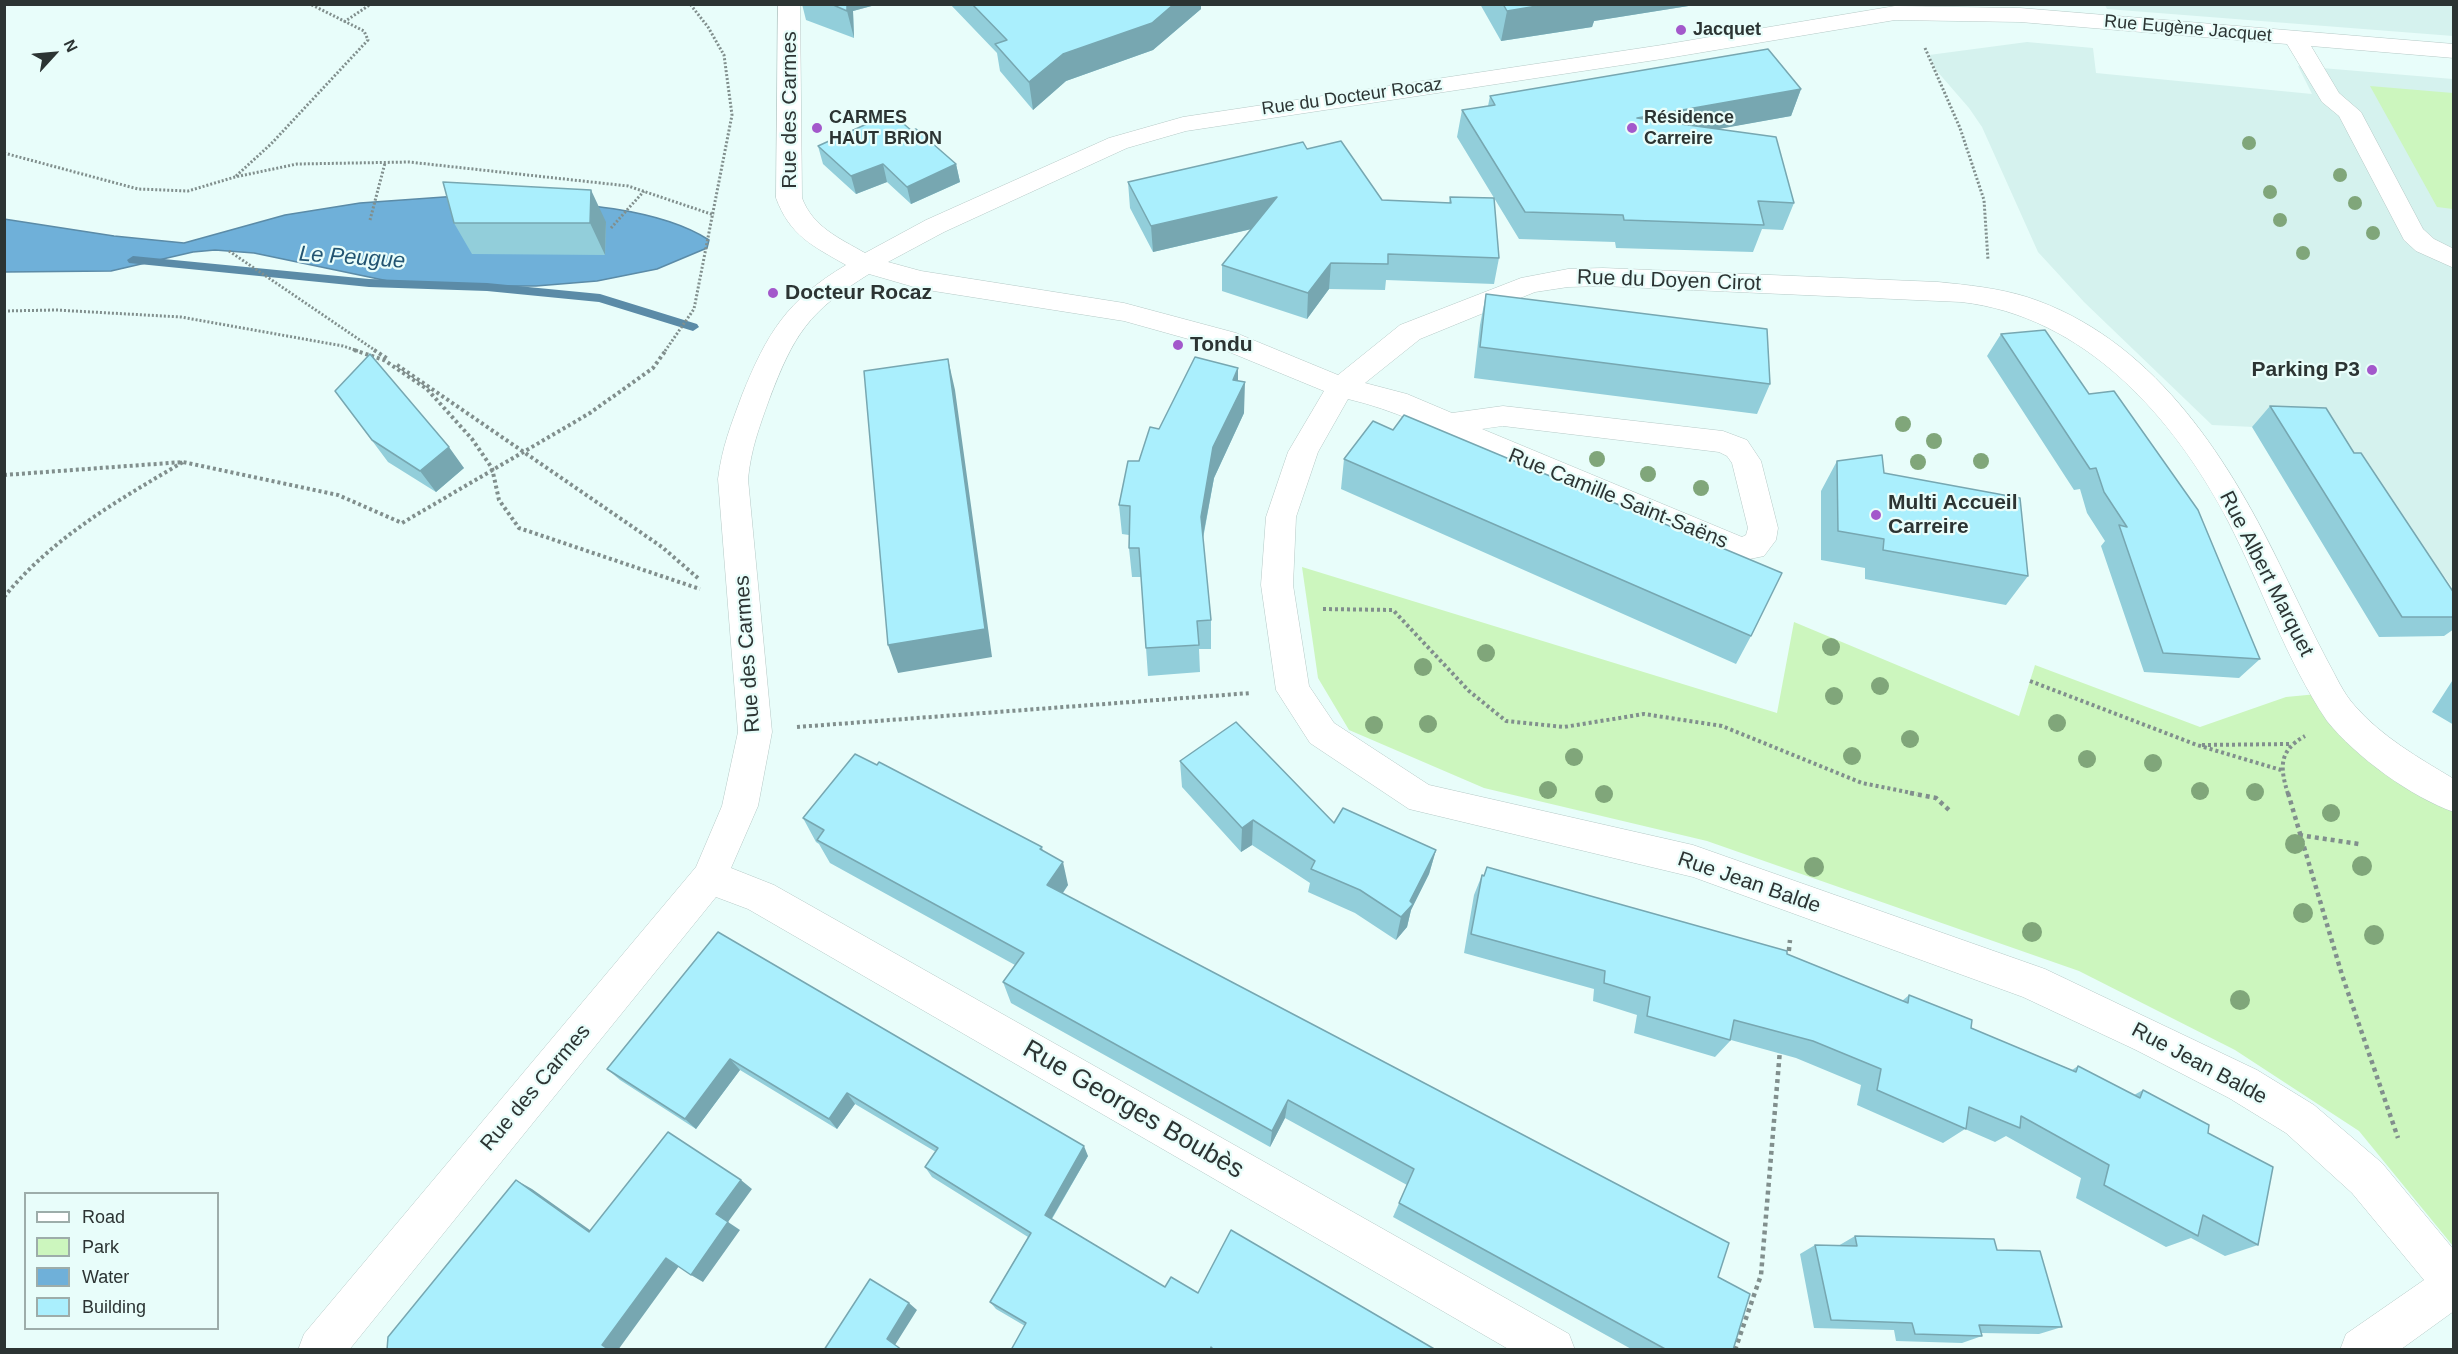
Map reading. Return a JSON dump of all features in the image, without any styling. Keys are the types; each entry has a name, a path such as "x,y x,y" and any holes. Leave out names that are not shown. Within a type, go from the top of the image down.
{"street":[{"name":"Rue des Carmes","path":"320,1350 710,879 740,806 750,767 755,732 744,582 733,479 737,446 774,350 791,324 818,297 864,264 814,235 796,217 789,198 789,4"},
{"name":"Rue du Docteur Rocaz","path":"864,264 935,225 1109,147 1183,124 1662,52 1862,10"},
{"name":"Rue Eugène Jacquet","path":"1862,10 2020,15 2453,52"},
{"path":"2295,38 2330,97 2349,112 2413,234 2425,245 2454,260"},
{"name":"Rue Camille Saint-Saëns","path":"864,264 921,280 1124,312 1226,340 1341,387 1397,401 1450,424 1484,444 1740,549 1753,549 1761,540 1763,528 1746,461 1737,448 1723,442 1503,416 1450,424"},
{"name":"Rue du Doyen Cirot","path":"1341,387 1410,332 1530,284 1568,278 1603,277 1904,290 1991,297"},
{"name":"Rue Albert Marquet","path":"1991,297 2027,307 2092,339 2122,361 2186,427 2251,534 2292,625 2343,716 2369,742 2454,797"},
{"name":"Rue Jean Balde","path":"1341,387 1303,452 1281,517 1277,585 1293,690 1322,733 1421,798 1693,861 2032,982 2150,1037 2243,1084 2300,1119 2367,1178 2454,1285"},
{"name":"Rue Georges Boubès","path":"710,879 737,886 761,897 1553,1350"},
{"path":"2362,1350 2454,1285"}],"path":[{"path":"235,177 271,144 368,40 364,31 310,4"},
{"path":"344,22 371,4"},
{"path":"4,475 183,462 338,495 402,523 492,468 524,453 590,413 653,368 694,309 732,116 724,55 708,27 690,4"},
{"path":"1914,13 1921,40 1960,128 1984,200 1991,297"},
{"path":"4,153 138,189 188,191 235,177 297,164 410,162 628,186 714,215"},
{"path":"370,220 385,163"},
{"path":"611,228 644,191"},
{"path":"230,251 662,548 703,582"},
{"path":"4,311 56,310 181,317 343,346 384,360 427,389 472,439 492,468 499,500 519,528 705,591 744,582"},
{"path":"4,597 23,571 76,525 183,462"},
{"path":"1281,608 1393,610 1469,691 1506,721 1564,727 1644,714 1722,726 1862,783 1936,798 1950,811"},
{"path":"2030,681 2197,745 2282,770"},
{"path":"755,732 813,725 1293,690"},
{"path":"2197,745 2291,744 2343,716"},
{"path":"2291,744 2282,770 2299,835 2399,1141"},
{"path":"2299,835 2359,844"},
{"path":"1787,968 1793,897"},
{"path":"1735,1350 1761,1275 1781,1039"}],"shaded area":[{"path":"2105,5 2453,5 2453,36 2107,9"},
{"path":"2027,42 2093,48 2096,73 2312,94 2298,66 2453,79 2453,588 2336,431 2212,425 2084,302 2038,252 1982,127 1969,108 1936,70 1929,55"}],"green space":[{"path":"2370,86 2453,93 2453,209 2437,207"},
{"path":"1302,567 1777,713 1794,622 2019,716 2035,665 2200,727 2286,697 2328,693 2453,797 2453,1246 2359,1131 2235,1050 2079,971 1707,841 1484,788 1349,730 1318,678"}],"water":[{"path":"458,196 553,202 622,210 684,227 709,240 707,248 657,269 597,281 536,286 412,286 254,253 215,250 193,252 111,271 5,272 4,219 114,236 184,243 285,215 360,203"}],"building":[{"path":"831,4 847,4 847,11"},
{"path":"972,4 1174,4 1152,23 1063,54 1029,82 995,44 1007,40"},
{"path":"1503,4 1549,4 1507,11"},
{"path":"1768,49 1801,89 1637,118 1776,137 1794,203 1758,201 1764,225 1624,220 1623,215 1525,212 1462,110 1495,105 1490,96"},
{"path":"891,113 912,131 916,129 956,164 907,187 883,164 851,176 818,146"},
{"path":"1341,141 1382,200 1451,203 1450,197 1494,198 1499,258 1388,254 1388,264 1331,263 1308,293 1222,265 1277,197 1151,226 1128,182 1303,142 1307,149"},
{"path":"443,182 591,190 590,223 454,223"},
{"path":"1486,294 1767,329 1770,384 1480,347"},
{"path":"2045,330 2089,394 2114,391 2198,510 2260,659 2163,653 2119,525 2127,527 2104,492 2096,468 2090,469 2001,334"},
{"path":"370,354 449,447 420,471 372,440 335,391"},
{"path":"1195,357 1238,368 1233,380 1245,382 1213,447 1201,517 1211,620 1197,621 1199,645 1146,648 1139,548 1129,548 1130,506 1119,505 1128,461 1139,461 1150,427 1159,429"},
{"path":"948,359 985,629 888,645 864,371"},
{"path":"2270,406 2326,408 2354,453 2361,453 2454,593 2454,617 2402,617"},
{"path":"1404,415 1782,573 1751,636 1344,459 1373,421 1393,430"},
{"path":"1882,455 1884,473 2020,498 2028,576 1883,550 1884,539 1838,531 1837,461"},
{"path":"1236,722 1334,823 1343,808 1436,850 1410,901 1413,904 1401,917 1360,890 1311,869 1315,861 1253,820 1242,828 1180,761"},
{"path":"855,754 877,765 879,762 1042,847 1040,849 1063,862 1047,885 1729,1243 1718,1277 1750,1294 1733,1350 1667,1350 1399,1203 1414,1169 1288,1100 1272,1131 1003,982 1024,953 817,840 824,830 803,818"},
{"path":"1487,867 1787,951 1787,954 1908,1003 1909,995 1972,1020 1971,1028 2076,1072 2078,1066 2140,1098 2143,1090 2209,1125 2208,1133 2273,1167 2258,1245 2203,1215 2198,1236 2104,1185 2109,1165 2021,1116 2020,1128 1969,1107 1966,1129 1877,1090 1881,1069 1813,1041 1734,1020 1730,1040 1647,1016 1650,997 1604,983 1605,971 1471,934 1482,875 1484,876"},
{"path":"718,932 1084,1146 1045,1215 1165,1287 1171,1277 1198,1293 1231,1230 1436,1350 1214,1350 1211,1347 1210,1350 1011,1350 1026,1323 990,1302 1031,1233 925,1167 938,1148 847,1093 829,1119 730,1059 685,1119 607,1069"},
{"path":"668,1132 741,1180 716,1214 728,1222 691,1275 666,1258 602,1345 609,1350 387,1350 388,1337 516,1180 589,1232"},
{"path":"1855,1236 1994,1239 1997,1250 2040,1251 2062,1327 1979,1325 1982,1336 1915,1334 1912,1323 1831,1320 1815,1245 1857,1246"},
{"path":"870,1279 909,1303 887,1339 902,1350 824,1350"}],"waterway":[{"name":"Le Peugue","path":"133,260 369,283 487,287 600,298 693,327"}],"place":[{"name":"Jacquet","path":"1681,30"},
{"name":"CARMES HAUT BRION","path":"817,128"},
{"name":"Résidence Carreire","path":"1632,128"},
{"name":"Docteur Rocaz","path":"773,293"},
{"name":"Tondu","path":"1178,345"},
{"name":"Parking P3","path":"2372,370"},
{"name":"Multi Accueil Carreire","path":"1876,515"}]}
